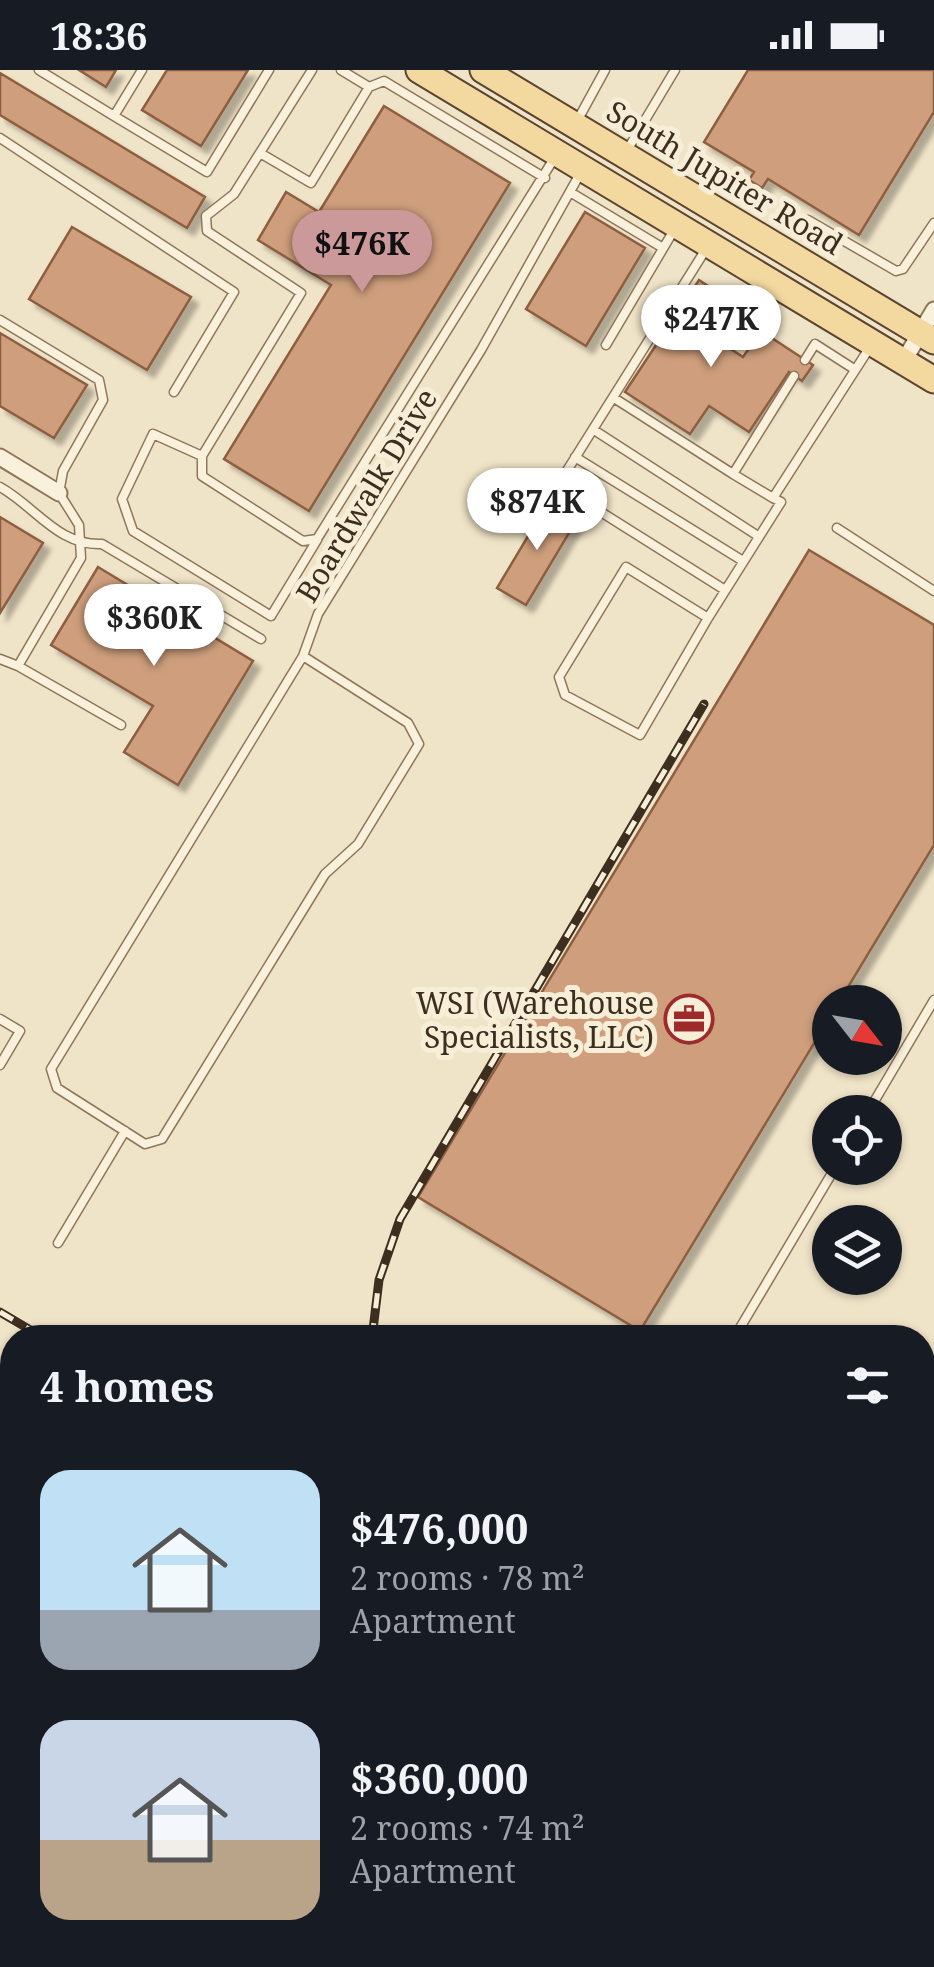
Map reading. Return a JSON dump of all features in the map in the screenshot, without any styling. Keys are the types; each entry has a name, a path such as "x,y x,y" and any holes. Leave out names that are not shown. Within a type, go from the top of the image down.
{"main road":[{"path":"419,70 584,168 670,237 709,246 934,380"},
{"name":"South Jupiter Road","path":"482,70 726,214 930,328"},
{"path":"557,153 574,126"},
{"path":"709,246 726,214"}],"street":[{"path":"903,362 930,328"},
{"path":"0,457 59,493"}],"lane":[{"path":"39,70 207,172 269,70"},
{"path":"114,116 142,70"},
{"path":"312,70 234,194 206,216 207,231 301,293 202,456 202,476 303,541 317,540"},
{"path":"341,70 369,87"},
{"path":"574,126 605,70"},
{"path":"624,155 675,70"},
{"path":"260,153 311,183 369,87 384,81 545,178"},
{"path":"0,138 234,292 174,392"},
{"path":"202,456 154,434 122,498 133,532 270,616 557,153"},
{"name":"Boardwalk Drive","path":"125,1131 57,1088 51,1070 303,656 318,614 481,350 584,168"},
{"path":"570,192 670,237 606,346"},
{"path":"808,220 896,271 902,269 934,222"},
{"path":"709,246 558,485 725,590"},
{"path":"0,320 99,380 104,391 104,400 63,471 59,493 79,524 82,558 18,666"},
{"path":"805,360 815,344 854,368"},
{"path":"774,498 872,344"},
{"path":"733,474 794,376"},
{"path":"614,398 780,502 640,735 565,695 559,677 626,567 708,618"},
{"path":"594,430 758,536"},
{"path":"575,457 743,562"},
{"path":"0,487 26,502 54,531 80,545 102,544 261,640"},
{"path":"837,528 934,591"},
{"path":"58,1243 125,1131 145,1144 162,1139 325,874 358,844 419,744 408,723 303,656"},
{"path":"0,658 121,726"},
{"path":"878,1095 934,1000"},
{"path":"0,1019 20,1031 0,1064"},
{"path":"742,1325 825,1185"}],"building":[{"path":"79,70 116,70 106,87"},
{"path":"167,70 248,70 201,146 142,110"},
{"path":"748,70 934,70 934,112 859,235 768,179 762,188 749,180 754,172 704,142"},
{"path":"0,73 205,197 187,228 0,115"},
{"path":"384,106 510,183 309,511 224,459 331,285 258,240 286,192 319,212"},
{"path":"585,212 645,248 586,346 526,309"},
{"path":"72,227 191,297 147,370 29,299"},
{"path":"699,280 725,297 703,331 743,357 761,331 813,365 802,381 789,372 749,432 709,406 690,434 625,392"},
{"path":"0,333 87,385 54,438 0,406"},
{"path":"549,501 578,518 526,605 497,588"},
{"path":"0,517 43,543 0,613"},
{"path":"809,550 934,625 934,845 849,985 812,985 812,1047 644,1325 630,1325 418,1197"},
{"path":"98,567 253,661 178,785 124,752 153,706 51,645"}],"railway":[{"path":"374,1325 379,1280 400,1219 704,704"},
{"path":"0,1312 22,1325"}],"place":[{"name":"WSI (Warehouse Specialists, LLC)","path":"689,1019"}]}
